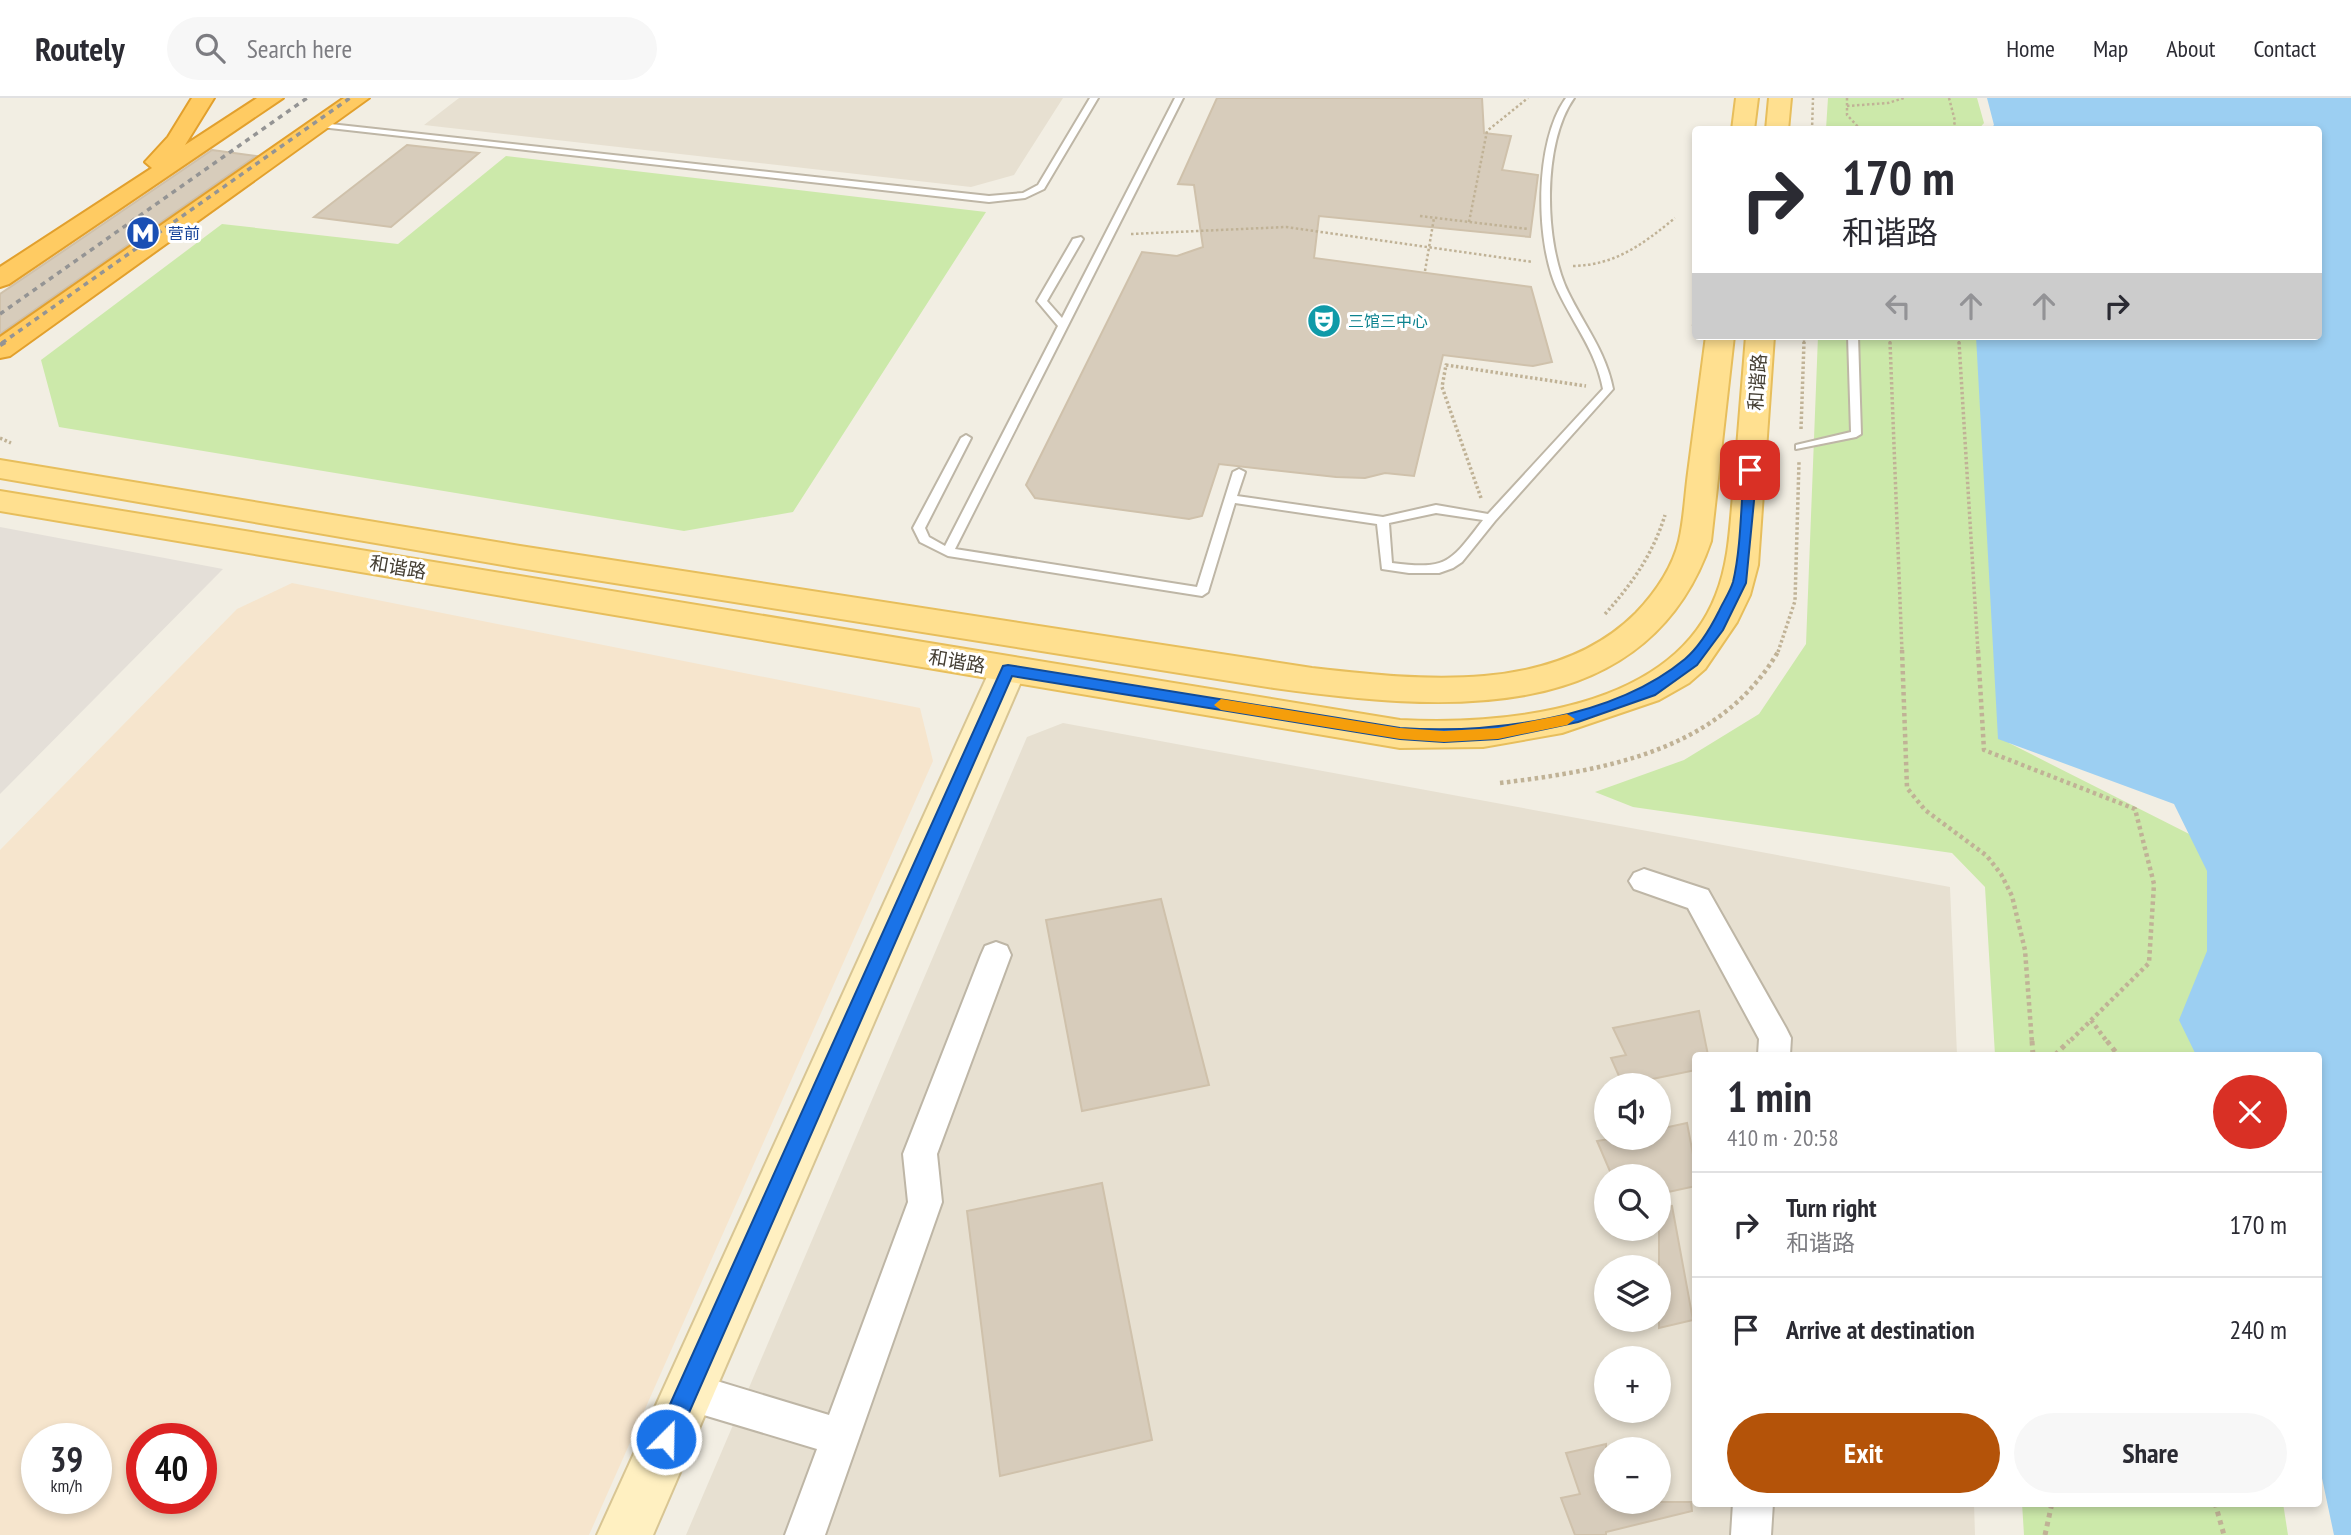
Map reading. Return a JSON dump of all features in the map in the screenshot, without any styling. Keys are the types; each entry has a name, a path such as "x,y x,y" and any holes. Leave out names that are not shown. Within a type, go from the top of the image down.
{"highway":[{"path":"127,195 177,141 203,98"},
{"path":"0,279 272,98"},
{"path":"0,350 358,98"}],"main road":[{"path":"1744,126 1747,98"},
{"path":"1777,126 1780,98"},
{"name":"和谐路","path":"0,468 529,558 1216,667 1353,687 1460,690 1550,678 1589,665 1627,642 1670,595 1689,561 1695,541 1720,340"},
{"name":"和谐路","path":"0,501 1400,734 1444,737 1498,734 1578,716 1649,691 1692,661 1718,626 1739,583 1744,550 1760,340"}],"street":[{"path":"625,1535 1008,670"},
{"path":"1644,881 1698,899 1775,1038 1774,1052"},
{"path":"805,1535 925,1202 920,1154 996,955"},
{"path":"687,1391 841,1437"},
{"path":"1751,1535 1753,1507"}],"lane":[{"path":"321,125 989,199 1025,195 1041,187 1094,98"},
{"path":"948,552 1179,98"},
{"path":"1383,520 1386,566 1421,571 1444,570 1458,560 1491,518 1608,389 1605,365 1561,289 1546,231 1545,182 1554,138 1565,104 1570,98"},
{"path":"1063,325 1042,301 1078,239"},
{"path":"1800,447 1856,434 1853,340"},
{"path":"966,438 919,528 924,539 948,552 1202,592 1239,472"},
{"path":"1230,499 1383,520 1436,509 1491,518"}],"path":[{"path":"1469,222 1487,131 1528,98"},
{"path":"1812,126 1813,98"},
{"path":"1847,98 1847,115 1857,126"},
{"path":"1847,106 1888,103 1904,98"},
{"path":"1949,98 1953,105 1954,126"},
{"path":"1420,216 1534,230"},
{"path":"1425,271 1434,218"},
{"path":"1109,235 1286,227 1555,265 1597,267 1630,253 1675,218"},
{"path":"1890,340 1907,788 1919,808 1988,857 2012,891 2022,931 2033,1052"},
{"path":"1959,340 1984,750 2135,809 2154,884 2149,963 2058,1052"},
{"path":"1477,488 1442,387 1446,365 1608,389"},
{"path":"2091,1020 2116,1052"},
{"path":"2045,1535 2051,1507"},
{"path":"2216,1507 2224,1535"}],"shaded area":[{"path":"459,98 1063,98 1014,175 971,187 424,125"},
{"path":"0,527 223,569 0,794"},
{"path":"292,583 920,708 933,761 589,1535 0,1535 0,850 237,609"},
{"path":"1063,723 1950,887 1957,1052 1692,1052 1692,1507 1974,1507 1975,1535 686,1535 1027,737"}],"green space":[{"path":"1828,98 1977,98 1984,123 1981,126 1826,126"},
{"path":"506,156 986,212 793,512 684,531 59,427 41,360 222,224 398,244"},
{"path":"1818,340 2027,340 2009,743 2211,845 2207,1052 1995,1052 1985,887 1952,853 1633,807 1595,792 1684,760 1759,714 1806,644"},
{"path":"2022,1507 2284,1507 2288,1535 2024,1535"}],"water":[{"path":"1987,98 2351,98 2351,1535 2334,1535 2322,1478 2322,1052 2195,1052 2179,1020 2207,951 2207,871 2174,804 1998,739 1976,340 2322,340 2322,126 1994,125"}],"building":[{"name":"三馆三中心","path":"1217,98 1482,98 1484,133 1511,136 1502,170 1538,175 1530,237 1319,216 1314,258 1531,287 1552,362 1533,366 1443,355 1414,476 1385,473 1365,478 1336,477 1219,464 1202,516 1189,519 1035,498 1026,485 1142,252 1177,256 1203,247 1194,185 1178,184"},
{"path":"407,145 479,153 391,227 314,217"},
{"path":"212,150 256,156 0,334 0,294"},
{"path":"1161,899 1209,1085 1082,1111 1046,920"},
{"path":"1699,1011 1707,1052 1692,1052 1692,1071 1671,1075 1671,1073 1618,1073 1611,1058 1626,1055 1613,1028"},
{"path":"1687,1123 1692,1149 1692,1187 1671,1191 1671,1164 1607,1164 1601,1150 1671,1150 1671,1126"},
{"path":"1102,1183 1152,1440 1000,1476 967,1211"},
{"path":"1672,1206 1692,1320 1671,1325 1671,1255 1659,1255 1659,1241 1671,1241"},
{"path":"1594,1447 1594,1514 1671,1514 1671,1502 1691,1502 1692,1511 1606,1532 1606,1535 1575,1535 1561,1498 1580,1494 1566,1453"}],"railway":[{"path":"0,314 307,98"},
{"path":"2,343 350,98"},
{"path":"0,345 5,342"}],"slow traffic":[{"path":"1221,705 1400,734 1444,737 1498,734 1567,719"}],"place":[{"name":"营前","path":"143,233"},
{"name":"三馆三中心","path":"1324,321"}],"route":[{"path":"666,1439 1008,670 1400,734 1444,737 1498,734 1538,727 1649,691 1692,661 1718,626 1739,583 1750,470"}]}
